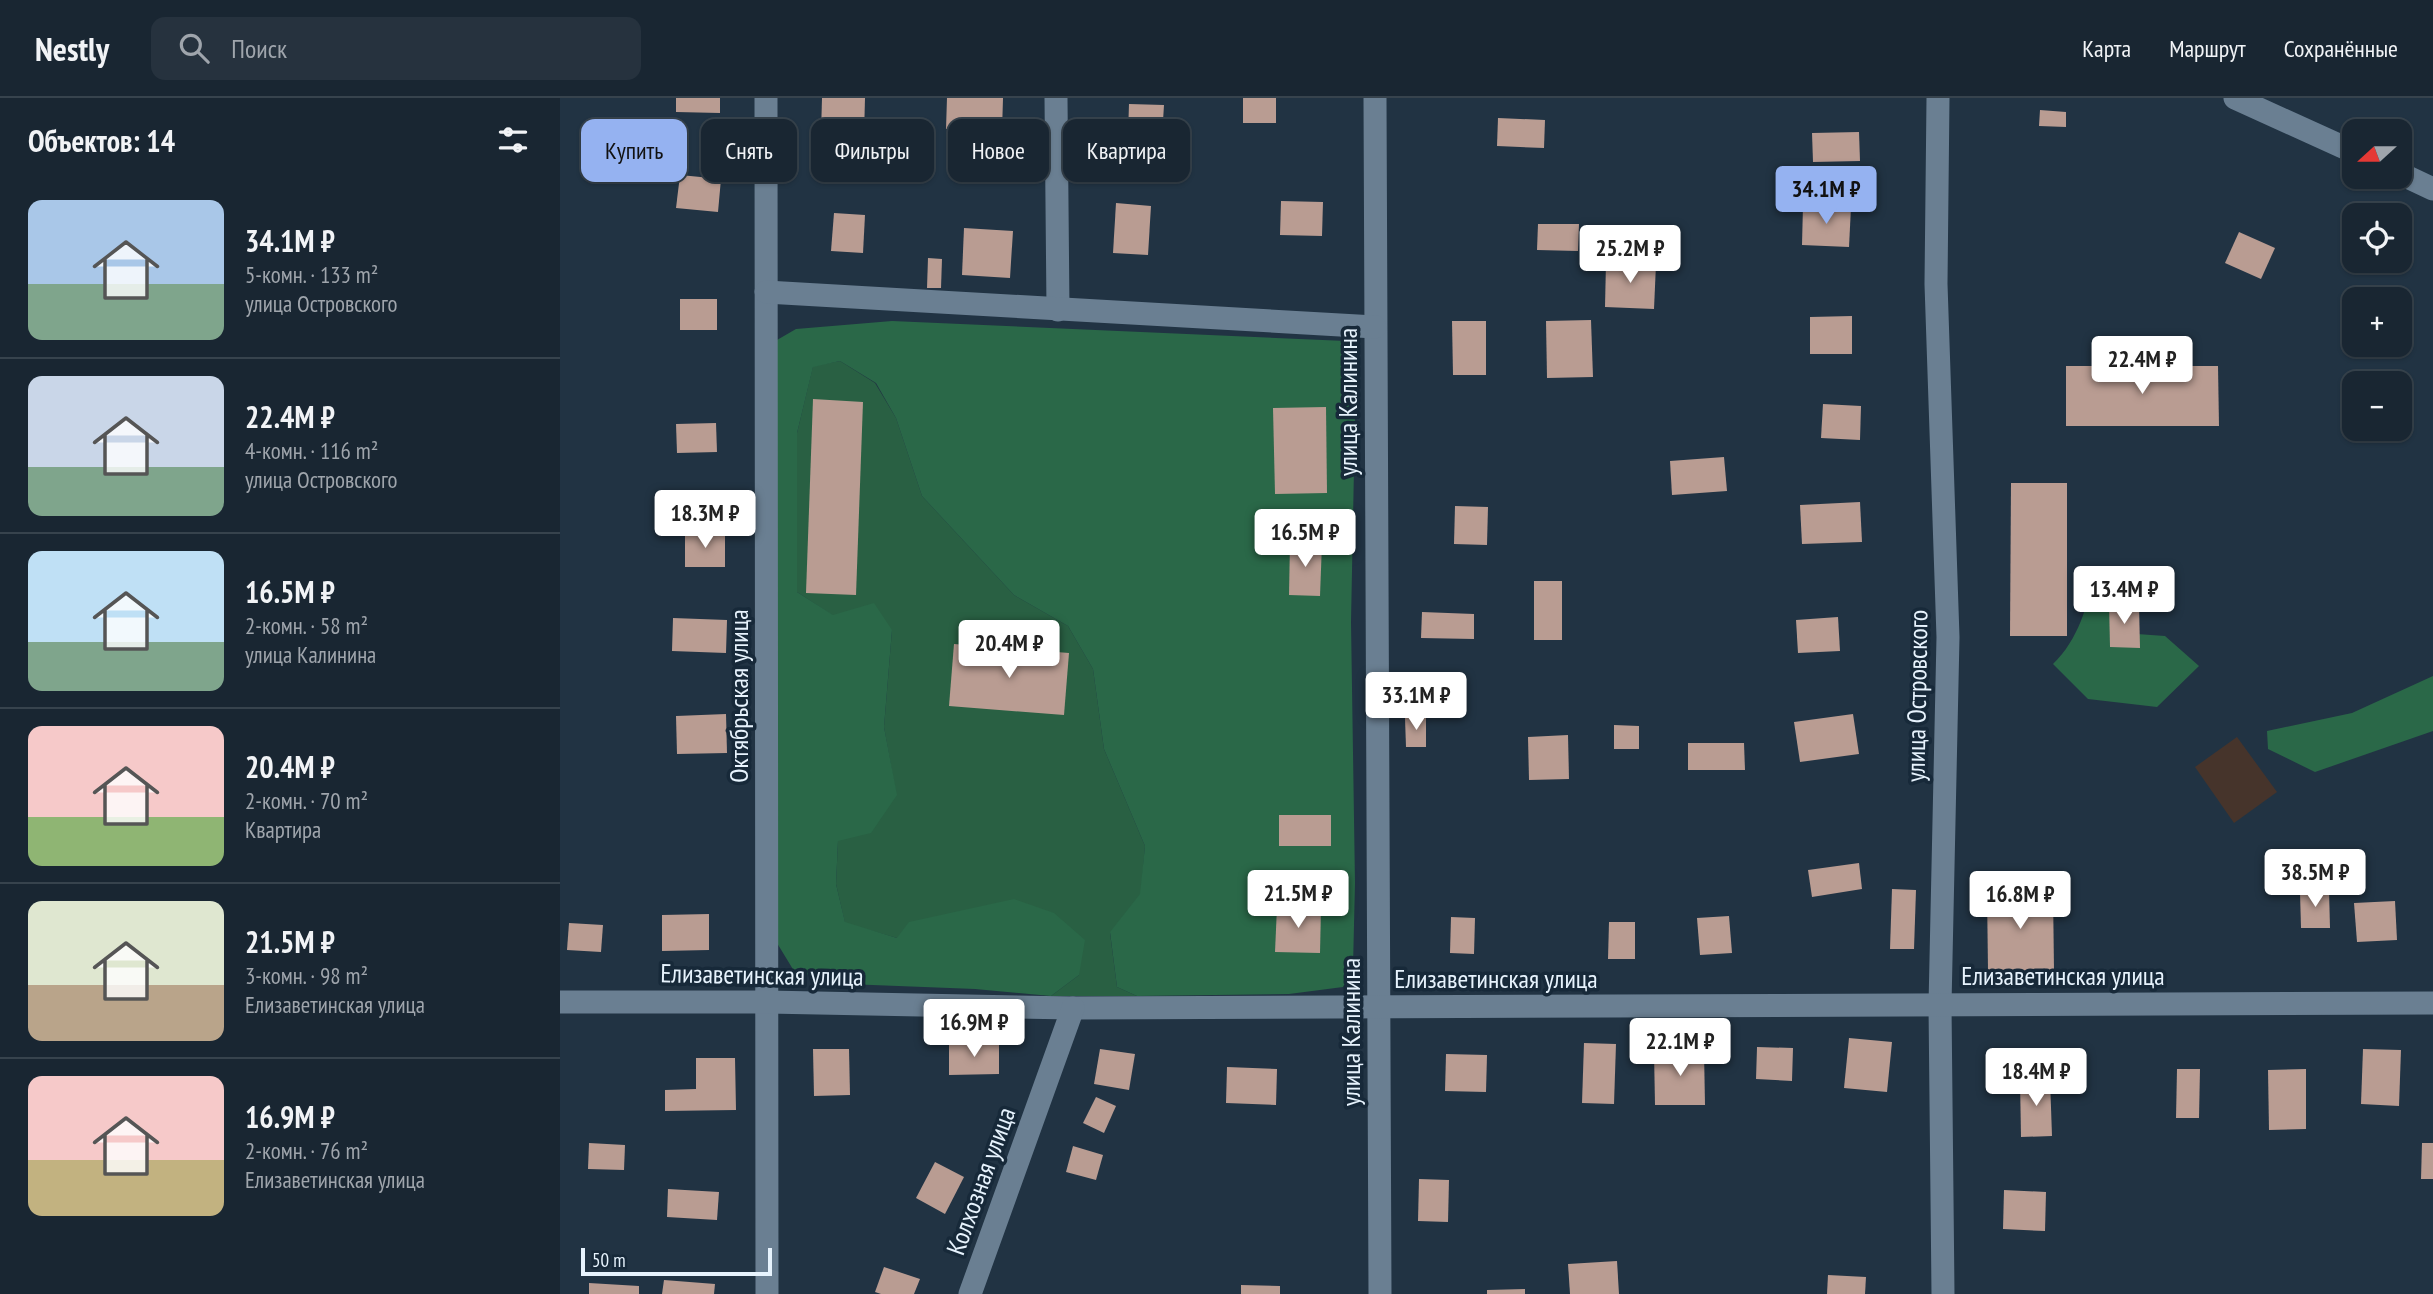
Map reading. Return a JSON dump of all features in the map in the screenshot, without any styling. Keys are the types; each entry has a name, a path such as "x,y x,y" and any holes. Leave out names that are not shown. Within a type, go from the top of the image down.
{"street":[{"name":"Октябрьская улица","path":"766,98 767,1294"},
{"path":"1056,98 1058,310"},
{"name":"улица Калинина","path":"1374,98 1380,1294"},
{"name":"улица Островского","path":"1938,98 1936,284 1948,637 1940,1005 1943,1294"},
{"path":"2235,98 2342,147"},
{"path":"2412,179 2433,189"},
{"path":"766,292 1375,327"},
{"name":"Елизаветинская улица","path":"560,1002 767,1002 1073,1008 2433,1003"},
{"name":"Колхозная улица","path":"970,1294 1073,1008"}],"shaded area":[{"path":"2237,737 2277,792 2234,823 2195,767"}],"green space":[{"path":"892,321 1346,341 1356,367 1351,622 1355,883 1353,967 1343,987 1289,994 1137,996 1117,987 1110,932 1140,894 1145,846 1104,749 1093,669 1068,626 1014,595 922,496 896,418 876,383 840,361 813,367 797,433 797,592 833,615 874,603 892,630 884,727 897,795 871,833 838,841 836,884 845,922 897,938 909,922 1014,899 1054,913 1085,940 1079,975 1051,996 975,989 847,984 794,971 777,943 777,340 796,329"},
{"path":"840,361 875,383 896,418 922,496 1014,595 1068,626 1093,669 1104,749 1145,846 1141,894 1110,933 1117,987 1137,996 1051,996 1079,975 897,938 845,923 836,884 838,840 896,794 884,727 892,630 832,615 797,592 797,433 813,366"},
{"path":"2095,572 2121,585 2123,633 2165,636 2199,666 2157,707 2088,699 2053,664 2076,633"},
{"path":"2433,676 2433,731 2315,772 2268,749 2267,731 2352,713"}],"building":[{"path":"676,98 720,98 720,113 676,112"},
{"path":"822,98 865,98 864,119 821,119"},
{"path":"947,98 1003,98 1002,119 948,119 946,129"},
{"path":"1243,98 1276,98 1276,123 1243,123"},
{"path":"1129,104 1164,105 1163,119 1129,119"},
{"path":"2040,110 2066,112 2066,127 2039,126"},
{"path":"1498,118 1545,120 1544,148 1497,146"},
{"path":"1859,132 1860,161 1813,162 1812,133"},
{"path":"687,176 701,177 701,182 721,182 718,212 676,208 679,182 687,182"},
{"path":"1281,201 1323,202 1322,236 1280,235"},
{"path":"1116,203 1151,206 1148,255 1113,253"},
{"path":"1803,205 1851,207 1849,247 1802,245"},
{"path":"834,213 865,215 863,253 831,251"},
{"path":"1538,224 1579,224 1578,251 1537,250"},
{"path":"964,228 1013,231 1010,278 962,275"},
{"path":"2239,232 2275,248 2261,279 2225,263"},
{"path":"928,258 942,259 941,288 927,288"},
{"path":"1606,262 1656,264 1654,309 1605,307"},
{"path":"680,299 717,299 717,330 680,330"},
{"path":"1852,316 1852,354 1810,354 1810,317"},
{"path":"1591,320 1593,377 1547,378 1546,321"},
{"path":"1452,321 1486,321 1486,375 1453,375"},
{"path":"2066,366 2218,366 2219,426 2066,426"},
{"path":"813,399 863,402 856,595 806,593"},
{"path":"1823,404 1861,406 1860,440 1821,438"},
{"path":"1326,407 1327,493 1275,494 1273,408"},
{"path":"716,423 717,452 677,453 676,424"},
{"path":"1724,457 1727,491 1672,495 1670,461"},
{"path":"2011,483 2067,483 2067,636 2010,636"},
{"path":"1860,502 1862,542 1802,544 1800,505"},
{"path":"1455,506 1488,507 1487,545 1454,544"},
{"path":"685,534 725,534 725,567 685,567"},
{"path":"1290,542 1322,543 1320,596 1289,595"},
{"path":"1534,581 1562,581 1562,640 1534,640"},
{"path":"2109,603 2139,605 2140,648 2110,647"},
{"path":"1422,612 1474,614 1474,639 1421,638"},
{"path":"1838,617 1840,651 1798,653 1796,620"},
{"path":"673,618 727,620 726,653 672,651"},
{"path":"954,644 1069,653 1064,715 949,706"},
{"path":"726,714 727,753 677,754 676,716"},
{"path":"1853,714 1859,754 1800,762 1794,722"},
{"path":"1426,717 1426,747 1406,747 1405,718"},
{"path":"1614,725 1639,726 1639,749 1614,749"},
{"path":"1568,735 1569,779 1529,780 1528,737"},
{"path":"1688,743 1744,743 1745,770 1688,770"},
{"path":"1279,815 1331,815 1331,846 1279,846"},
{"path":"1859,863 1862,889 1812,897 1808,870"},
{"path":"1892,889 1916,890 1914,949 1890,949"},
{"path":"2329,890 2330,928 2301,928 2300,892"},
{"path":"1987,891 2053,891 2054,971 1988,971"},
{"path":"2395,901 2397,940 2357,942 2354,903"},
{"path":"1277,907 1321,908 1320,953 1275,952"},
{"path":"709,914 709,950 662,951 662,915"},
{"path":"1729,916 1732,953 1700,955 1697,918"},
{"path":"1451,917 1475,918 1474,954 1450,953"},
{"path":"1609,922 1635,922 1635,959 1608,959"},
{"path":"569,923 603,925 601,952 567,950"},
{"path":"1849,1038 1892,1042 1887,1092 1844,1088"},
{"path":"999,1043 999,1074 949,1075 949,1044"},
{"path":"1584,1043 1616,1044 1614,1104 1582,1103"},
{"path":"1757,1047 1793,1048 1792,1081 1756,1079"},
{"path":"813,1049 849,1049 850,1095 814,1096"},
{"path":"1100,1049 1135,1054 1129,1090 1094,1084"},
{"path":"2363,1049 2401,1050 2399,1106 2361,1104"},
{"path":"1704,1051 1705,1105 1655,1105 1654,1052"},
{"path":"1446,1054 1487,1055 1486,1092 1445,1091"},
{"path":"696,1058 735,1058 736,1110 665,1111 665,1090 696,1089"},
{"path":"1227,1067 1277,1069 1276,1105 1226,1103"},
{"path":"2177,1069 2200,1069 2199,1118 2176,1118"},
{"path":"2306,1069 2306,1129 2269,1130 2268,1070"},
{"path":"2050,1079 2052,1136 2021,1137 2020,1080"},
{"path":"1096,1097 1116,1106 1104,1133 1083,1123"},
{"path":"589,1143 625,1145 624,1170 588,1169"},
{"path":"2422,1143 2433,1143 2433,1179 2421,1179"},
{"path":"1073,1146 1103,1155 1096,1180 1066,1172"},
{"path":"935,1162 964,1177 945,1214 916,1198"},
{"path":"1419,1179 1449,1180 1448,1222 1418,1221"},
{"path":"668,1189 719,1192 717,1220 667,1217"},
{"path":"2004,1190 2046,1192 2045,1231 2003,1229"},
{"path":"1617,1261 1619,1294 1570,1294 1568,1264"},
{"path":"884,1267 920,1279 914,1294 875,1292"},
{"path":"1828,1275 1866,1277 1865,1294 1827,1294"},
{"path":"664,1280 715,1284 714,1294 662,1294"},
{"path":"589,1283 639,1286 639,1294 589,1294"},
{"path":"1241,1285 1280,1286 1280,1294 1241,1294"},
{"path":"1525,1289 1525,1294 1487,1294 1487,1290"}]}
